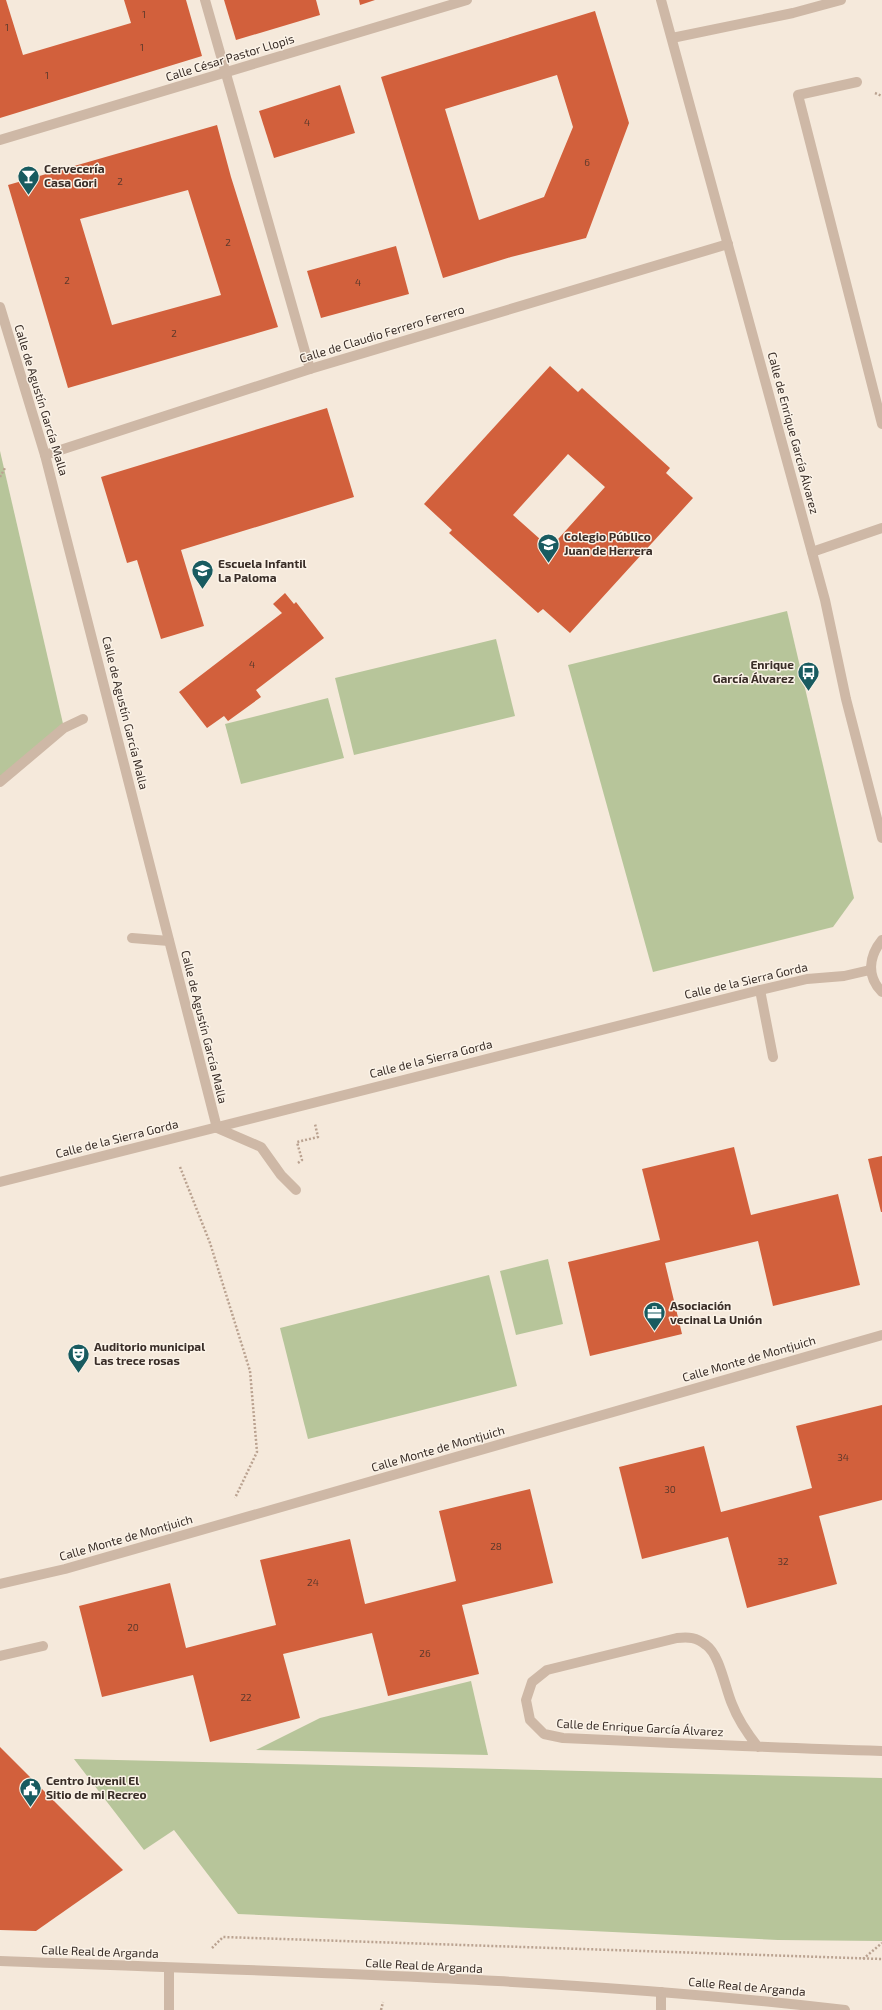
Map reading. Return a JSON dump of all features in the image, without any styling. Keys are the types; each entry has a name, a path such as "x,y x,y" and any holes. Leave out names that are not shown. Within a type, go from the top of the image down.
{"street":[{"path":"205,0 224,73 310,369"},
{"name":"Calle César Pastor Llopis","path":"0,140 467,0"},
{"name":"Calle de Enrique García Álvarez","path":"661,0 825,600 846,699 882,838"},
{"path":"672,38 792,13 841,0"},
{"path":"857,82 798,95 882,424"},
{"name":"Calle de Claudio Ferrero Ferrero","path":"45,455 310,369 728,244"},
{"name":"Calle de Agustín García Malla","path":"0,307 45,455 217,1128"},
{"path":"812,552 882,528"},
{"path":"0,782 64,728 83,719"},
{"path":"132,938 169,941"},
{"path":"882,940 875,949 871,959 870,970 873,980 882,992"},
{"name":"Calle de la Sierra Gorda","path":"0,1182 760,990 807,979 844,976 870,970"},
{"path":"760,990 773,1057"},
{"path":"217,1128 262,1147 281,1175 296,1190"},
{"name":"Calle Monte de Montjuich","path":"0,1584 65,1569 882,1335"},
{"name":"Calle de Enrique García Álvarez","path":"758,1747 743,1728 732,1704 717,1661 708,1645 694,1637 677,1638 547,1670 532,1682 526,1700 530,1720 544,1734 563,1738 758,1747 882,1751"},
{"path":"0,1656 42,1646"},
{"name":"Calle Real de Arganda","path":"0,1961 523,1983 748,1999 845,2010"},
{"path":"169,1968 169,2010"},
{"path":"661,1992 661,2010"}],"path":[{"path":"0,477 5,468"},
{"path":"296,1164 302,1160 297,1142 318,1137 314,1121"},
{"path":"180,1167 210,1244 250,1371 257,1452 223,1524"},
{"path":"210,1949 223,1937 863,1960 882,1959"},
{"path":"863,1960 882,1943"},
{"path":"381,2010 383,2002"}],"green space":[{"path":"0,451 64,728 0,782"},
{"path":"787,611 854,898 833,927 653,972 568,665"},
{"path":"496,639 515,716 354,755 335,678"},
{"path":"328,698 344,758 241,784 225,724"},
{"path":"548,1259 563,1324 516,1335 500,1271"},
{"path":"489,1275 517,1386 308,1439 280,1328"},
{"path":"471,1681 488,1755 256,1750 320,1718"},
{"path":"74,1759 882,1778 882,1941 778,1940 238,1914 174,1830 144,1850"}],"building":[{"path":"0,0 6,0 23,55 131,23 124,0 186,0 202,56 0,118"},
{"path":"224,0 316,0 320,15 236,40"},
{"path":"359,0 375,0 360,5"},
{"path":"595,11 629,123 586,238 511,257 443,278 381,77","holes":["557,75 573,127 544,197 479,220 445,109"]},
{"path":"340,85 355,133 274,158 259,111"},
{"path":"217,125 231,177 278,327 68,388 8,185","holes":["188,190 221,295 112,325 80,219"]},
{"path":"396,246 409,294 321,318 307,271"},
{"path":"550,366 578,392 582,388 670,468 666,473 693,498 570,633 543,609 538,613 449,533 452,530 424,504","holes":["568,454 605,487 550,548 513,515"]},
{"path":"327,408 354,497 181,550 204,626 161,639 137,560 127,563 101,477"},
{"path":"285,593 294,604 296,602 324,638 256,690 261,697 228,721 224,716 207,728 179,692 282,613 273,604"},
{"path":"734,1147 751,1215 838,1194 860,1285 773,1306 758,1241 665,1263 682,1334 590,1356 568,1262 660,1240 642,1169"},
{"path":"882,1156 882,1212 881,1212 868,1159"},
{"path":"882,1405 882,1500 819,1516 837,1584 747,1608 728,1537 642,1559 619,1467 704,1446 721,1512 812,1488 796,1426"},
{"path":"530,1489 553,1583 462,1605 479,1674 388,1696 372,1633 283,1654 300,1718 210,1742 193,1675 102,1697 79,1606 170,1583 186,1648 276,1625 260,1560 350,1539 365,1604 456,1581 439,1511"},
{"name":"Centro Juvenil El Sitio de mi Recreo","path":"0,1747 123,1870 36,1931 0,1930"}],"place":[{"name":"Cervecería Casa Gori","path":"29,196"},
{"name":"Colegio Público Juan de Herrera","path":"549,564"},
{"name":"Escuela Infantil La Paloma","path":"202,590"},
{"name":"Enrique García Álvarez","path":"809,692"},
{"name":"Asociación vecinal La Unión","path":"654,1332"},
{"name":"Auditorio municipal Las trece rosas","path":"78,1374"},
{"name":"Centro Juvenil El Sitio de mi Recreo","path":"31,1808"}]}
